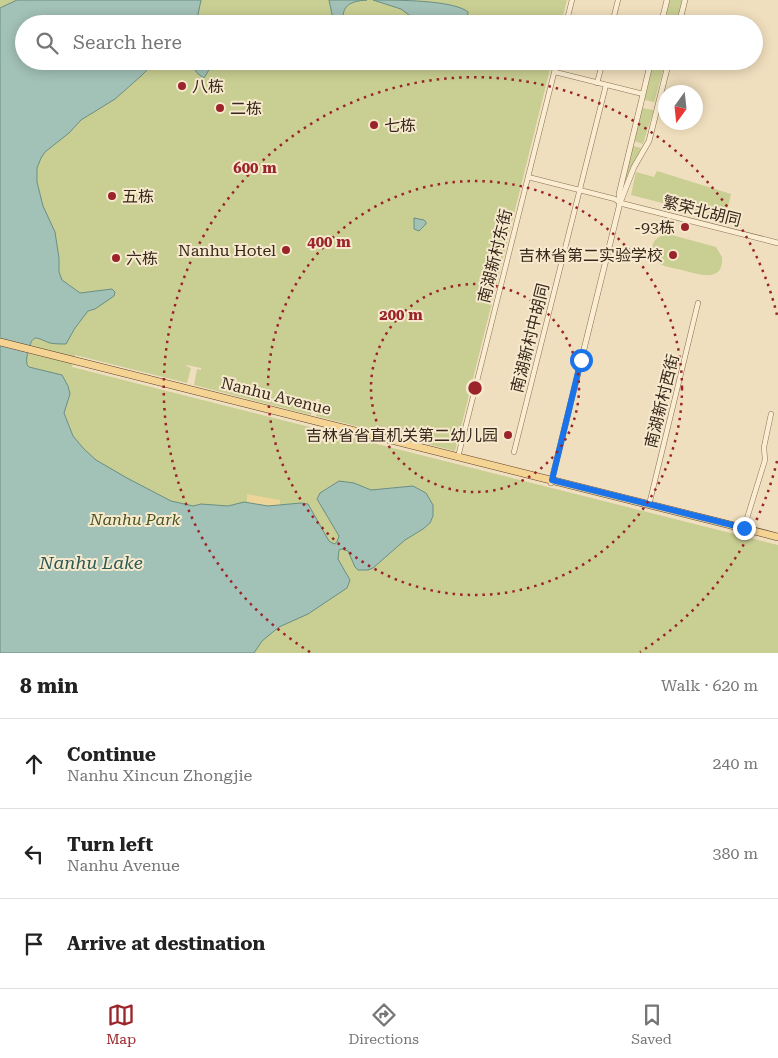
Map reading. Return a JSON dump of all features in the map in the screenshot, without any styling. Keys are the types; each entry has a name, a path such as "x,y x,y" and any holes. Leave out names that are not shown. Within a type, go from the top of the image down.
{"main road":[{"name":"Nanhu Avenue","path":"0,342 33,352 778,537"},
{"name":"Nanhu Avenue","path":"0,346 33,352 458,457 778,541"}],"street":[{"path":"568,15 572,0"},
{"path":"614,15 618,0"},
{"path":"663,15 667,0"},
{"path":"681,15 684,0"},
{"path":"597,83 601,70"},
{"path":"620,203 618,194 649,70"},
{"path":"552,482 620,203 634,167 649,141 667,70"},
{"path":"555,72 643,94"},
{"name":"南湖新村东街","path":"458,457 555,72"},
{"name":"南湖新村中胡同","path":"514,452 606,85"},
{"path":"528,177 616,198 620,203"},
{"name":"繁荣北胡同","path":"620,203 778,243"},
{"name":"南湖新村西街","path":"649,505 698,303"},
{"path":"744,528 765,460 764,447 771,414"}],"green space":[{"name":"Nanhu Park","path":"0,0 567,0 563,15 15,15 15,70 550,70 455,451 316,416 320,399 316,399 311,415 194,385 197,369 201,370 201,368 186,366 191,368 187,383 75,355 72,367 778,545 778,653 0,653"},
{"path":"670,0 682,0 678,15 666,15"},
{"path":"652,70 663,70 654,102 645,100"},
{"path":"642,108 653,110 643,144 634,141"},
{"path":"633,146 641,148 624,183"},
{"path":"657,171 731,194 725,219 631,195 636,172 654,177"},
{"path":"668,234 716,247 722,257 719,271 714,274 702,275 658,263 652,254 652,245 662,235"}],"sand":[{"path":"247,494 280,500 280,505 264,506 247,503"}],"water":[{"name":"Nanhu Lake","path":"17,0 201,0 198,15 15,15 15,70 147,70 115,99 81,120 69,133 45,152 37,168 37,182 43,206 55,232 59,272 62,280 80,293 112,289 115,292 114,296 95,309 88,311 66,344 52,343 36,338 32,340 28,353 27,365 29,367 62,375 70,394 64,413 73,436 84,449 96,460 171,501 193,506 201,504 228,506 244,502 268,506 308,504 329,541 334,544 339,536 317,499 320,493 339,481 354,483 371,490 413,486 426,493 433,505 433,516 430,523 405,540 373,568 358,570 348,551 339,550 338,559 350,580 347,588 308,614 279,627 262,641 254,653 0,653 0,8"},
{"path":"329,0 367,0 351,3 345,9 344,15 332,15"},
{"path":"373,0 438,3 461,8 468,12 468,15 409,15 401,9"},
{"path":"195,70 209,70 204,78"},
{"path":"414,218 426,222 419,231 414,229"}],"place":[{"name":"八栋","path":"182,86"},
{"name":"二栋","path":"220,108"},
{"name":"七栋","path":"374,125"},
{"name":"五栋","path":"112,196"},
{"name":"-93栋","path":"685,227"},
{"name":"Nanhu Hotel","path":"286,250"},
{"name":"吉林省第二实验学校","path":"673,255"},
{"name":"六栋","path":"116,258"},
{"name":"吉林省省直机关第二幼儿园","path":"508,435"}],"route":[{"path":"581,360 552,480 744,528"}]}
